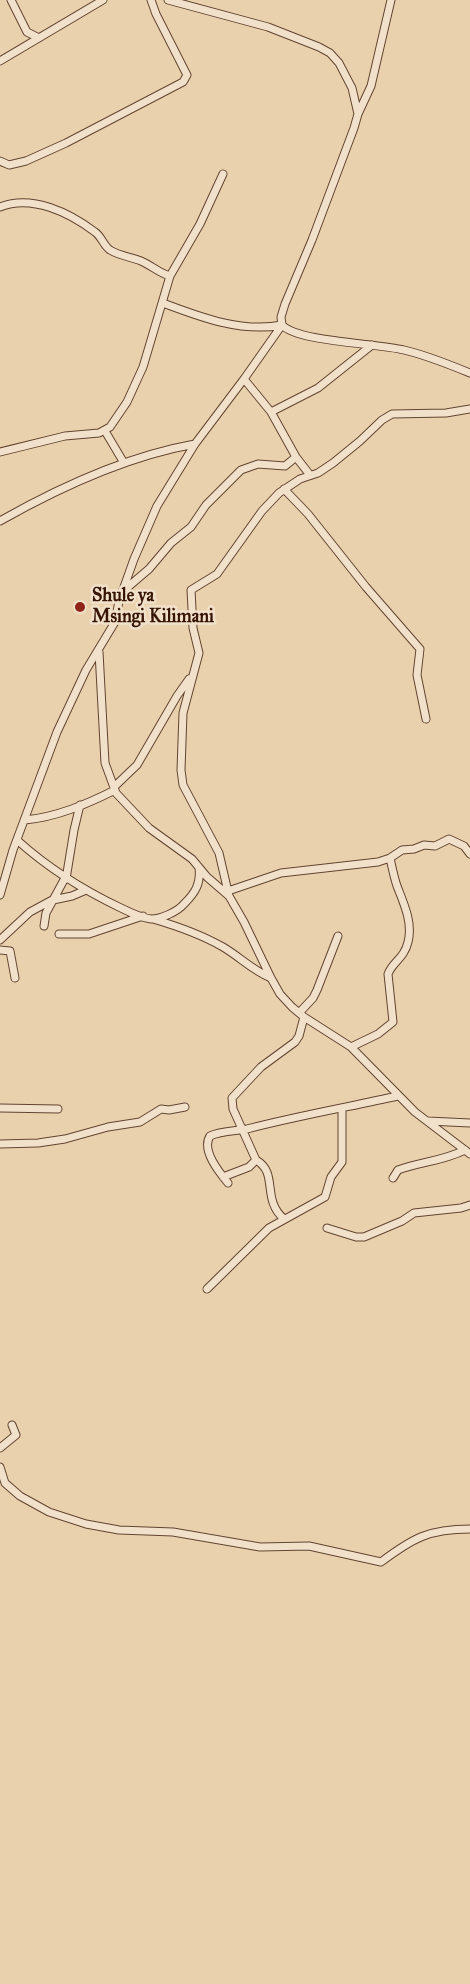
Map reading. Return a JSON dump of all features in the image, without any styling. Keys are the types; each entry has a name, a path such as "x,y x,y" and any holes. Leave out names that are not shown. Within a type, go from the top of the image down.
{"street":[{"path":"10,0 27,32 39,38"},
{"path":"0,61 103,0"},
{"path":"0,160 9,165 26,161 66,143 183,82 187,75 151,0"},
{"path":"168,0 268,27 330,53 345,73 356,101 358,114"},
{"path":"0,895 17,840 73,695 115,622 122,592 157,506 195,444 282,325 281,317 285,304 345,158 358,114 371,86 392,0"},
{"path":"0,452 65,436 88,435 105,431 122,411 145,361 170,276 200,224 223,174"},
{"path":"0,207 24,203 52,207 95,232 105,246 112,251 170,276"},
{"path":"163,303 245,327 263,328 282,325 292,333 306,337 405,350 470,373"},
{"path":"271,412 318,388 372,345"},
{"path":"244,379 271,412 296,457 310,476"},
{"path":"468,1152 398,1096 351,1047 302,1015 280,994 228,893 219,853 183,785 181,770 186,694 196,670 199,650 193,628 191,590 217,574 262,511 284,489 318,473 333,463 382,420 392,414 470,409"},
{"path":"105,431 123,463"},
{"path":"0,521 24,507 123,463 195,444"},
{"path":"122,592 149,569 177,537 191,527 206,505 242,470 263,463 285,466 296,457"},
{"path":"284,489 304,508 420,649 417,675 426,719"},
{"path":"99,652 105,763 114,788 128,808 149,828 185,853 207,877 228,893"},
{"path":"26,820 50,817 114,788 137,765 180,691 196,670"},
{"path":"44,926 46,913 66,878 80,805"},
{"path":"228,893 281,873 378,862 402,850 424,845 435,846 449,839 464,846 470,854"},
{"path":"17,840 66,878 86,890 130,912 205,938 236,956 251,969 270,978"},
{"path":"351,1047 378,1034 393,1022 388,974 390,968 400,960 404,953 410,927 390,858"},
{"path":"151,919 182,907 198,888 199,866"},
{"path":"0,940 30,912 54,900 86,890"},
{"path":"60,934 94,933 143,916"},
{"path":"284,1219 270,1197 269,1174 262,1163 256,1160 233,1109 232,1098 261,1067 295,1042 299,1036 302,1015 317,990 338,936"},
{"path":"0,950 10,951 15,978"},
{"path":"256,1160 249,1167 226,1180 216,1167 208,1139 214,1134 242,1130 297,1115 398,1096"},
{"path":"0,1144 38,1143 65,1139 108,1127 140,1122 161,1109 185,1107"},
{"path":"0,1108 58,1109"},
{"path":"207,1289 261,1235 284,1219 325,1197 331,1177 342,1162 342,1108"},
{"path":"426,1120 470,1123"},
{"path":"393,1178 398,1170 468,1152"},
{"path":"327,1228 356,1237 364,1237 402,1221 414,1213 470,1205"},
{"path":"0,1448 16,1436 12,1425"},
{"path":"0,1467 2,1481 33,1505 86,1524 119,1530 173,1532 260,1546 309,1546 381,1562 422,1535 470,1529"}],"place":[{"name":"Shule ya Msingi Kilimani","path":"80,607"}]}
